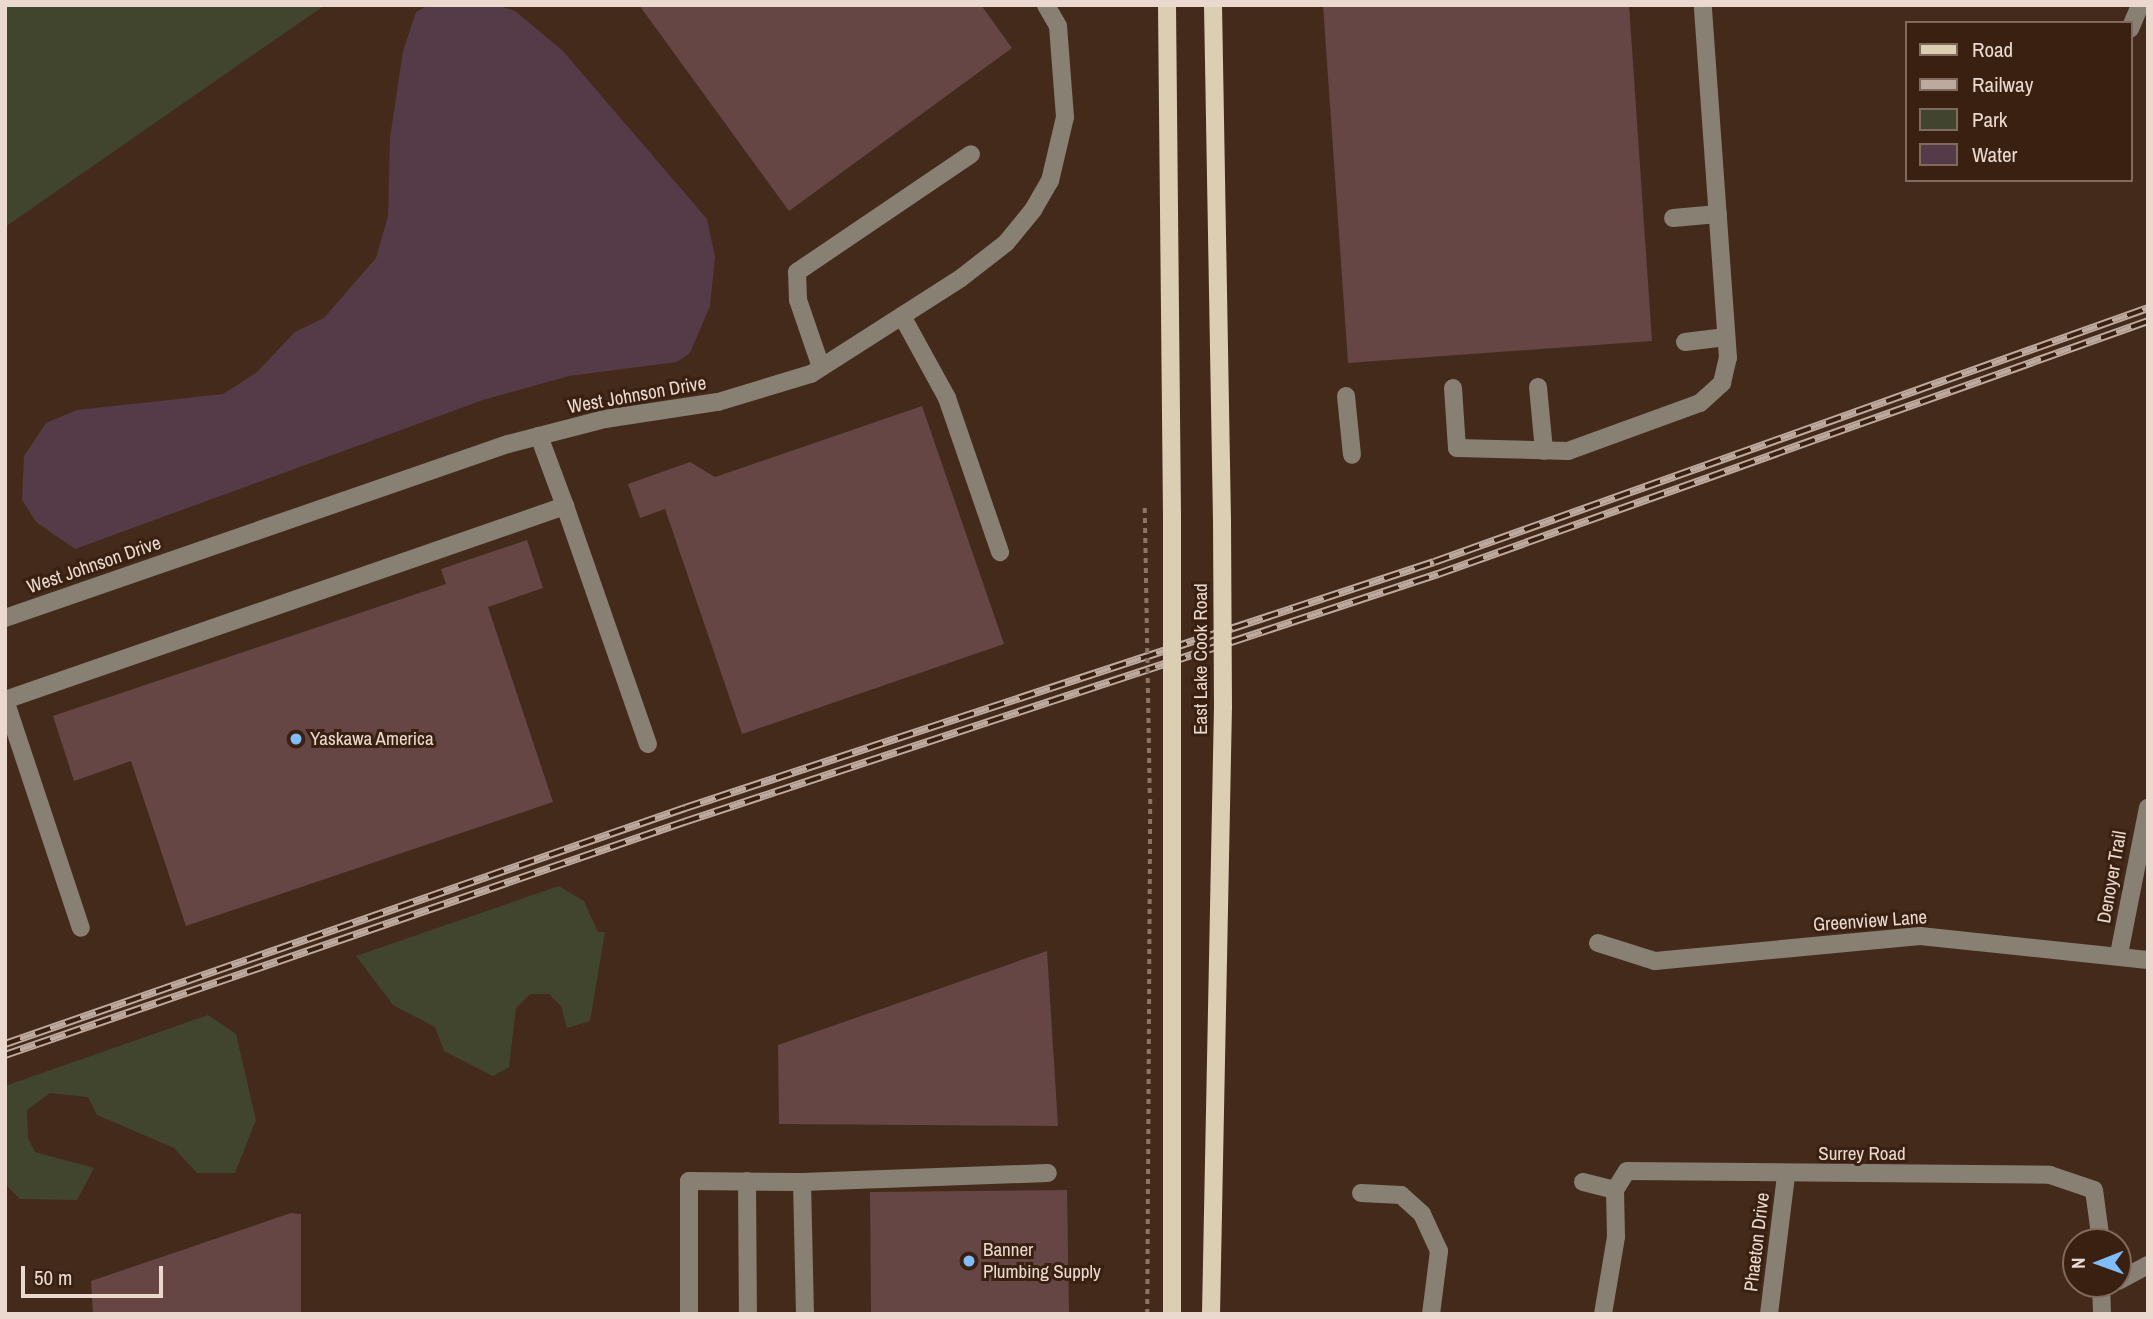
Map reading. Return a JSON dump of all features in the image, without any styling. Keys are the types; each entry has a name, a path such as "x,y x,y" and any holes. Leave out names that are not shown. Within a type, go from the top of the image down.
{"main road":[{"name":"East Lake Cook Road","path":"1167,5 1172,518 1172,1314"},
{"name":"East Lake Cook Road","path":"1211,1314 1223,707 1213,5"}],"street":[{"name":"West Johnson Drive","path":"5,618 539,436 605,419 718,402 821,367 902,316 1006,243 1050,181 1064,127 1065,73 1058,26 1046,5"},
{"path":"1453,388 1457,448 1568,451 1700,403 1722,383 1726,337 1703,5"},
{"path":"2132,24 2140,5"},
{"path":"821,367 799,300 797,272 971,155"},
{"path":"1673,218 1718,214"},
{"path":"902,316 947,398 1000,552"},
{"path":"1685,342 1726,337"},
{"path":"1538,387 1544,451"},
{"path":"1346,396 1352,455"},
{"path":"539,436 648,744"},
{"path":"81,928 5,700 565,506"},
{"name":"Denoyer Trail","path":"2119,954 2148,808"},
{"name":"Greenview Lane","path":"1598,943 1655,961 1920,936 2119,954 2148,960"},
{"name":"Surrey Road","path":"1615,1190 1627,1171 1786,1175 2050,1175 2094,1190 2099,1228"},
{"path":"689,1314 689,1181 803,1182 1048,1173"},
{"name":"Phaeton Drive","path":"1769,1314 1786,1175"},
{"path":"747,1181 748,1314"},
{"path":"803,1182 805,1314"},
{"path":"1583,1182 1615,1190 1616,1237 1603,1314"},
{"path":"1361,1193 1401,1195 1422,1214 1438,1251 1431,1314"},
{"path":"2132,1274 2148,1265"}],"path":[{"path":"1145,508 1150,797 1147,1314"}],"green space":[{"path":"5,5 325,5 5,227"},
{"path":"559,886 584,901 598,932 605,932 590,1021 567,1028 561,1006 549,994 530,994 516,1008 509,1067 493,1076 444,1051 435,1027 393,1005 356,956"},
{"path":"208,1015 236,1034 256,1120 235,1173 197,1173 174,1148 97,1115 88,1097 50,1093 27,1110 28,1138 35,1152 94,1168 77,1200 20,1199 6,1185 5,1086"}],"water":[{"path":"429,5 497,5 515,11 562,50 707,219 715,257 710,306 690,353 677,362 569,376 483,400 75,549 36,522 22,500 24,456 46,423 77,410 223,394 256,373 295,332 324,318 376,258 388,216 390,138 403,51 416,12"}],"building":[{"path":"639,5 981,5 1012,48 789,211"},
{"path":"1323,5 1629,5 1652,341 1348,363"},
{"path":"922,406 1004,644 742,734 665,509 640,518 628,484 690,462 715,477"},
{"name":"Yaskawa America","path":"527,540 543,588 488,607 553,802 186,926 131,761 74,781 53,716 446,584 441,569"},
{"path":"1047,951 1058,1126 779,1124 778,1045"},
{"name":"Banner Plumbing Supply","path":"1067,1190 1069,1314 871,1314 870,1192"},
{"path":"291,1213 301,1214 301,1314 93,1314 91,1281"}],"railway":[{"path":"5,1044 685,808 1434,562 2148,308"},
{"path":"5,1055 684,822 1438,574 2148,321"}],"place":[{"name":"Yaskawa America","path":"296,739"},
{"name":"Banner Plumbing Supply","path":"969,1261"}]}
